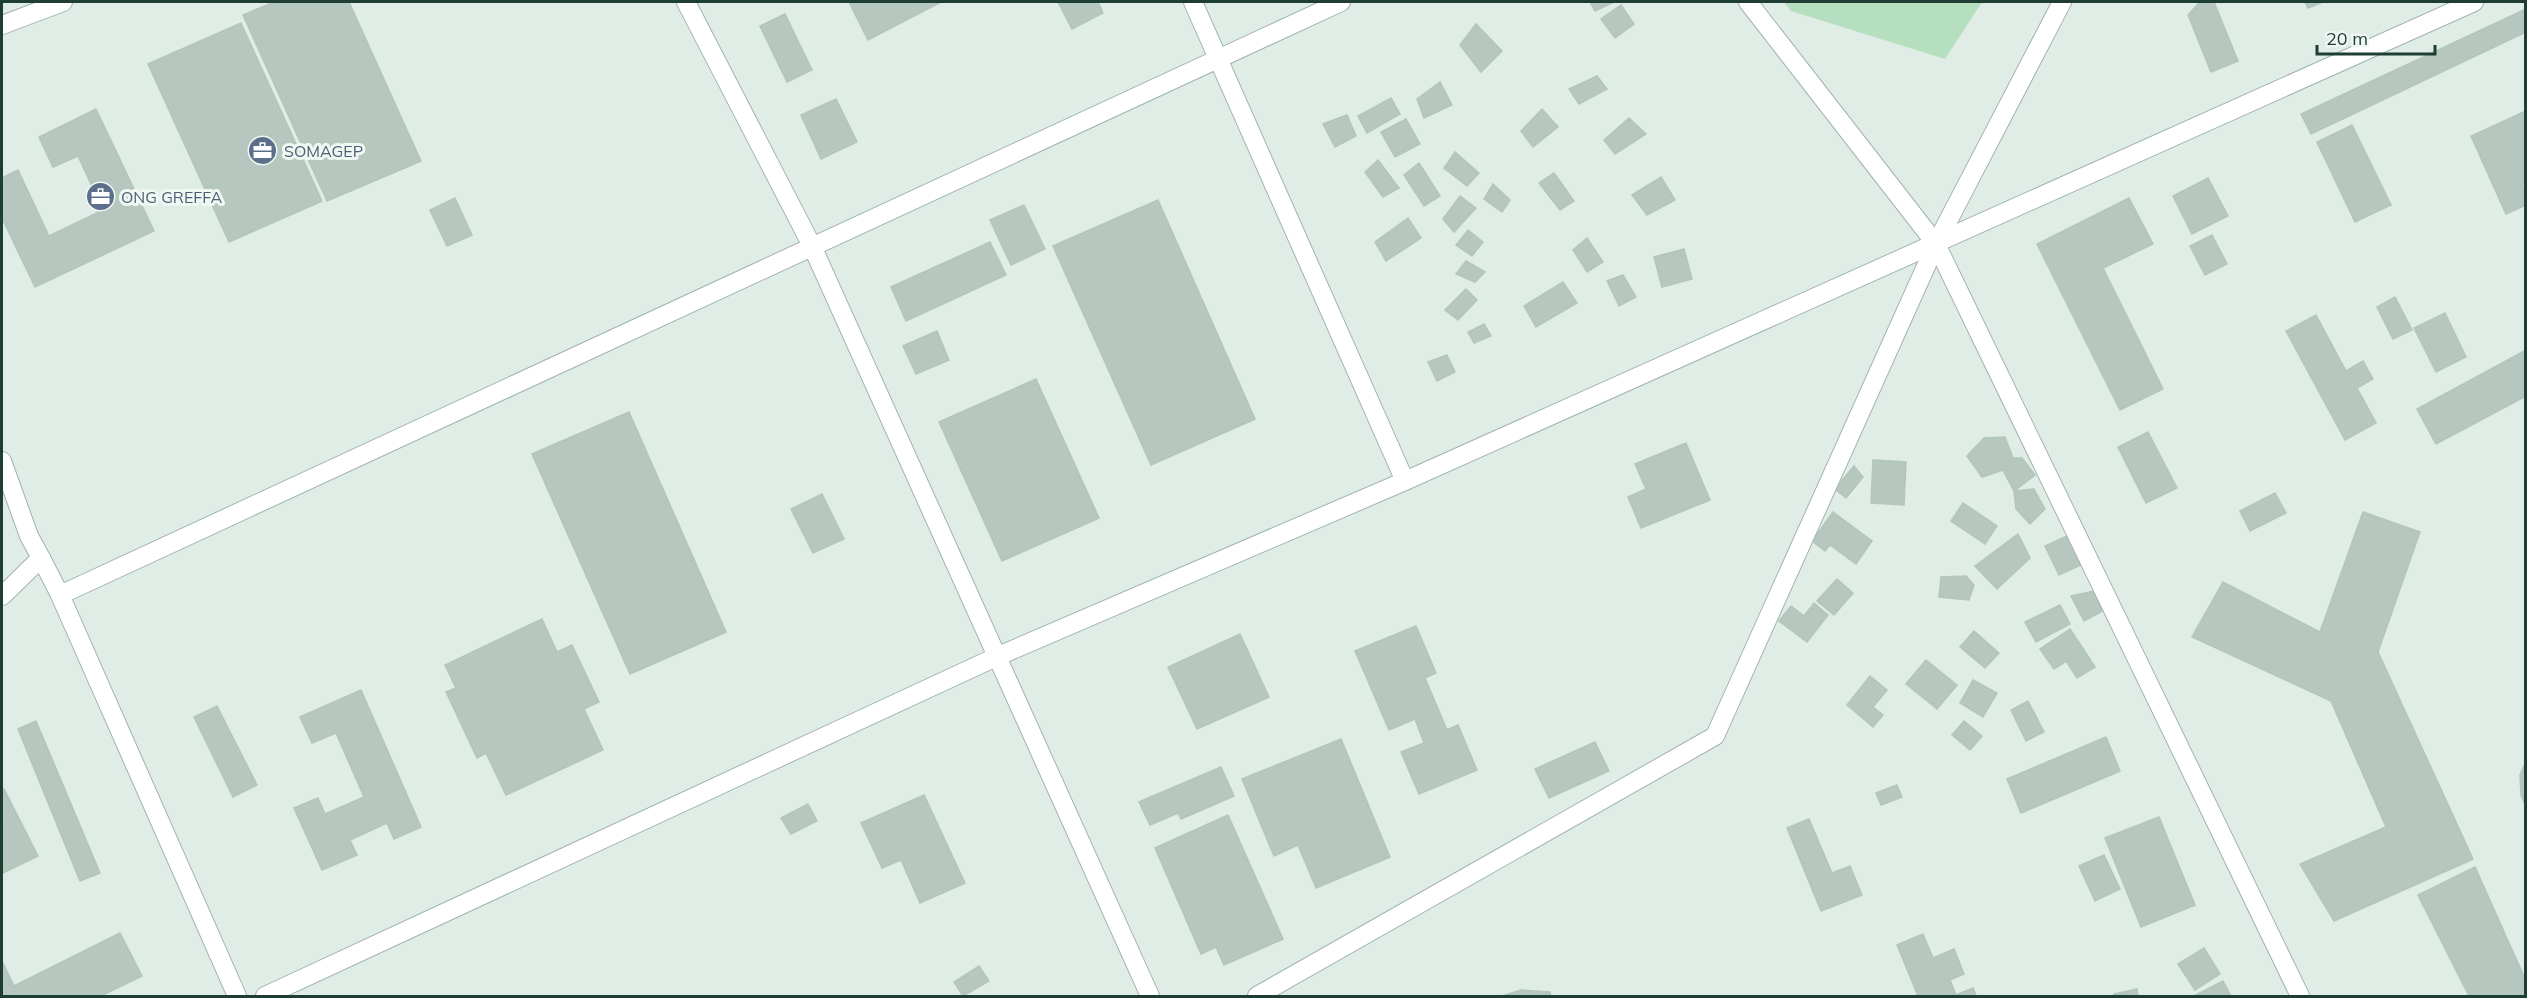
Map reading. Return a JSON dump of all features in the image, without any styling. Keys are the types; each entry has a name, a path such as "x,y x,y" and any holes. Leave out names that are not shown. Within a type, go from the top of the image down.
{"street":[{"path":"2,25 63,2"},
{"path":"686,2 812,246 1150,996"},
{"path":"1193,2 1405,481"},
{"path":"60,595 1341,2"},
{"path":"1748,2 1936,244 2300,996"},
{"path":"1257,996 1715,735 1936,244 2062,2"},
{"path":"265,996 996,657 1405,481 2474,2"},
{"path":"2,461 29,536 60,595 237,996"},
{"path":"2,596 41,558"}],"green space":[{"path":"1784,2 1982,2 1945,59 1791,11"}],"building":[{"path":"274,2 349,2 421,161 327,201 243,15"},
{"path":"849,2 941,2 868,40"},
{"path":"1058,2 1098,2 1103,13 1072,29"},
{"path":"1590,2 1614,2 1595,11"},
{"path":"2200,2 2214,2 2238,61 2211,72 2188,15"},
{"path":"2305,2 2323,2 2308,8"},
{"path":"1621,5 1634,24 1615,38 1601,19"},
{"path":"2526,9 2526,32 2311,134 2301,114"},
{"path":"785,14 812,70 787,82 760,26"},
{"path":"241,23 322,201 229,242 148,64"},
{"path":"1476,24 1502,51 1481,72 1460,45"},
{"path":"1597,76 1607,89 1579,104 1569,89"},
{"path":"1440,82 1452,105 1424,118 1417,99"},
{"path":"1391,98 1400,114 1367,133 1358,116"},
{"path":"836,99 857,142 821,159 801,115"},
{"path":"96,109 154,231 35,287 2,218 2,178 18,170 49,236 103,210 78,156 53,167 39,137"},
{"path":"1542,109 1558,127 1533,147 1521,131"},
{"path":"2526,111 2526,183 2522,185 2526,194 2526,205 2506,214 2471,136"},
{"path":"1347,115 1356,136 1335,147 1323,124"},
{"path":"1629,118 1646,134 1615,154 1604,140"},
{"path":"1406,119 1420,144 1395,157 1381,132"},
{"path":"2352,125 2391,205 2355,222 2317,142"},
{"path":"1455,152 1479,173 1467,186 1444,168"},
{"path":"1378,160 1399,188 1383,197 1365,172"},
{"path":"1419,163 1440,196 1424,206 1404,175"},
{"path":"1554,173 1574,201 1560,210 1539,183"},
{"path":"1661,177 1675,200 1647,215 1632,195"},
{"path":"2208,178 2228,216 2192,234 2173,196"},
{"path":"1493,184 1510,200 1502,212 1484,199"},
{"path":"1460,196 1476,208 1454,232 1443,219"},
{"path":"455,198 472,235 447,246 430,210"},
{"path":"2129,198 2153,244 2103,268 2163,389 2120,410 2037,244"},
{"path":"1158,200 1255,419 1151,465 1053,246"},
{"path":"1024,205 1045,249 1011,265 990,220"},
{"path":"1408,218 1421,238 1386,261 1375,242"},
{"path":"1468,230 1483,242 1472,256 1456,245"},
{"path":"2212,235 2227,264 2205,275 2190,246"},
{"path":"1587,238 1603,262 1587,272 1573,250"},
{"path":"990,242 1006,275 906,321 891,287"},
{"path":"1684,249 1692,279 1662,287 1654,257"},
{"path":"1466,261 1485,272 1475,282 1456,274"},
{"path":"1623,275 1636,297 1619,306 1607,281"},
{"path":"1563,282 1577,303 1536,327 1524,306"},
{"path":"1466,289 1477,300 1458,320 1445,310"},
{"path":"2395,297 2412,330 2393,339 2377,307"},
{"path":"2445,313 2466,357 2436,372 2414,328"},
{"path":"2316,315 2346,371 2363,361 2373,379 2357,388 2376,423 2345,440 2286,331"},
{"path":"1484,324 1491,336 1474,343 1468,332"},
{"path":"937,331 949,360 916,374 903,346"},
{"path":"2526,350 2526,396 2436,444 2417,409"},
{"path":"1447,355 1455,372 1437,381 1428,362"},
{"path":"1036,379 1099,518 1002,561 939,422"},
{"path":"629,412 726,632 630,674 532,454"},
{"path":"2148,432 2177,488 2146,503 2118,447"},
{"path":"2005,437 2013,458 2003,470 1982,477 1967,456 1984,438"},
{"path":"1686,443 1710,500 1641,528 1628,497 1646,489 1635,464"},
{"path":"2013,458 2022,458 2035,475 2014,491 2003,470"},
{"path":"1873,460 1906,462 1904,505 1871,503"},
{"path":"1854,466 1863,477 1846,498 1835,489"},
{"path":"2034,489 2045,509 2030,524 2016,509 2014,491"},
{"path":"2275,493 2286,513 2250,531 2240,511"},
{"path":"822,494 844,539 813,553 791,509"},
{"path":"1963,503 1997,526 1985,544 1951,521"},
{"path":"1833,512 1872,541 1856,564 1830,545 1825,551 1812,541"},
{"path":"2363,512 2420,532 2378,652 2473,859 2334,921 2300,864 2386,827 2331,701 2192,637 2223,582 2320,632"},
{"path":"2018,534 2030,558 1997,589 1975,566"},
{"path":"2069,535 2083,564 2059,575 2045,546"},
{"path":"1966,576 1974,585 1969,600 1939,597 1941,577"},
{"path":"1837,579 1853,593 1834,615 1817,601"},
{"path":"2098,590 2108,608 2084,621 2071,596"},
{"path":"1814,603 1828,615 1807,642 1779,621 1791,606 1804,616"},
{"path":"2060,605 2070,624 2036,642 2025,622"},
{"path":"542,619 557,652 572,645 599,702 584,709 603,750 506,795 486,753 477,758 446,692 456,688 445,665"},
{"path":"1416,626 1436,673 1425,678 1447,730 1458,725 1477,770 1419,794 1401,752 1424,743 1415,719 1389,730 1355,651"},
{"path":"2070,629 2084,650 2054,669 2040,649"},
{"path":"1974,631 1999,653 1985,668 1960,647"},
{"path":"1240,634 1269,697 1197,729 1168,667"},
{"path":"2084,650 2095,667 2077,678 2066,661"},
{"path":"1926,660 1957,685 1937,709 1906,684"},
{"path":"1870,676 1887,690 1873,707 1883,715 1873,727 1847,705"},
{"path":"1973,680 1997,693 1983,717 1960,703"},
{"path":"361,690 421,827 394,839 387,823 350,840 357,855 322,870 294,808 318,798 325,814 364,797 336,733 312,743 300,717"},
{"path":"2028,701 2044,732 2026,741 2011,710"},
{"path":"217,706 257,785 233,797 194,717"},
{"path":"36,721 100,873 80,881 18,729"},
{"path":"1964,721 1982,736 1970,750 1952,735"},
{"path":"2106,737 2120,771 2021,813 2007,779"},
{"path":"1341,739 1390,857 1316,888 1298,845 1274,856 1242,779"},
{"path":"1595,742 1609,771 1549,798 1535,769"},
{"path":"2526,761 2526,807 2521,795 2520,775"},
{"path":"1221,767 1234,796 1181,819 1178,813 1150,825 1139,802"},
{"path":"1897,785 1902,797 1881,805 1876,793"},
{"path":"4,789 38,856 3,873 2,790"},
{"path":"924,795 965,883 920,903 901,860 882,868 861,823"},
{"path":"808,804 817,821 791,834 781,818"},
{"path":"1228,815 1283,939 1224,965 1216,947 1201,954 1155,848"},
{"path":"2159,817 2195,905 2141,927 2105,838"},
{"path":"1809,819 1832,873 1850,866 1862,895 1821,911 1787,828"},
{"path":"2104,855 2120,889 2095,901 2079,866"},
{"path":"2475,867 2526,981 2526,996 2469,996 2418,895"},
{"path":"120,933 142,976 101,996 2,996 2,961 14,986"},
{"path":"1923,934 1933,958 1954,949 1964,974 1950,980 1956,995 1973,988 1976,996 1918,996 1897,945"},
{"path":"2204,948 2220,974 2195,990 2178,964"},
{"path":"979,966 989,981 963,996 954,982"},
{"path":"2223,981 2231,996 2196,995"},
{"path":"2137,989 2138,996 2115,996 2114,994"},
{"path":"1521,990 1550,992 1551,996 1502,996"}],"place":[{"name":"SOMAGEP","path":"263,151"},
{"name":"ONG GREFFA","path":"100,197"}]}
